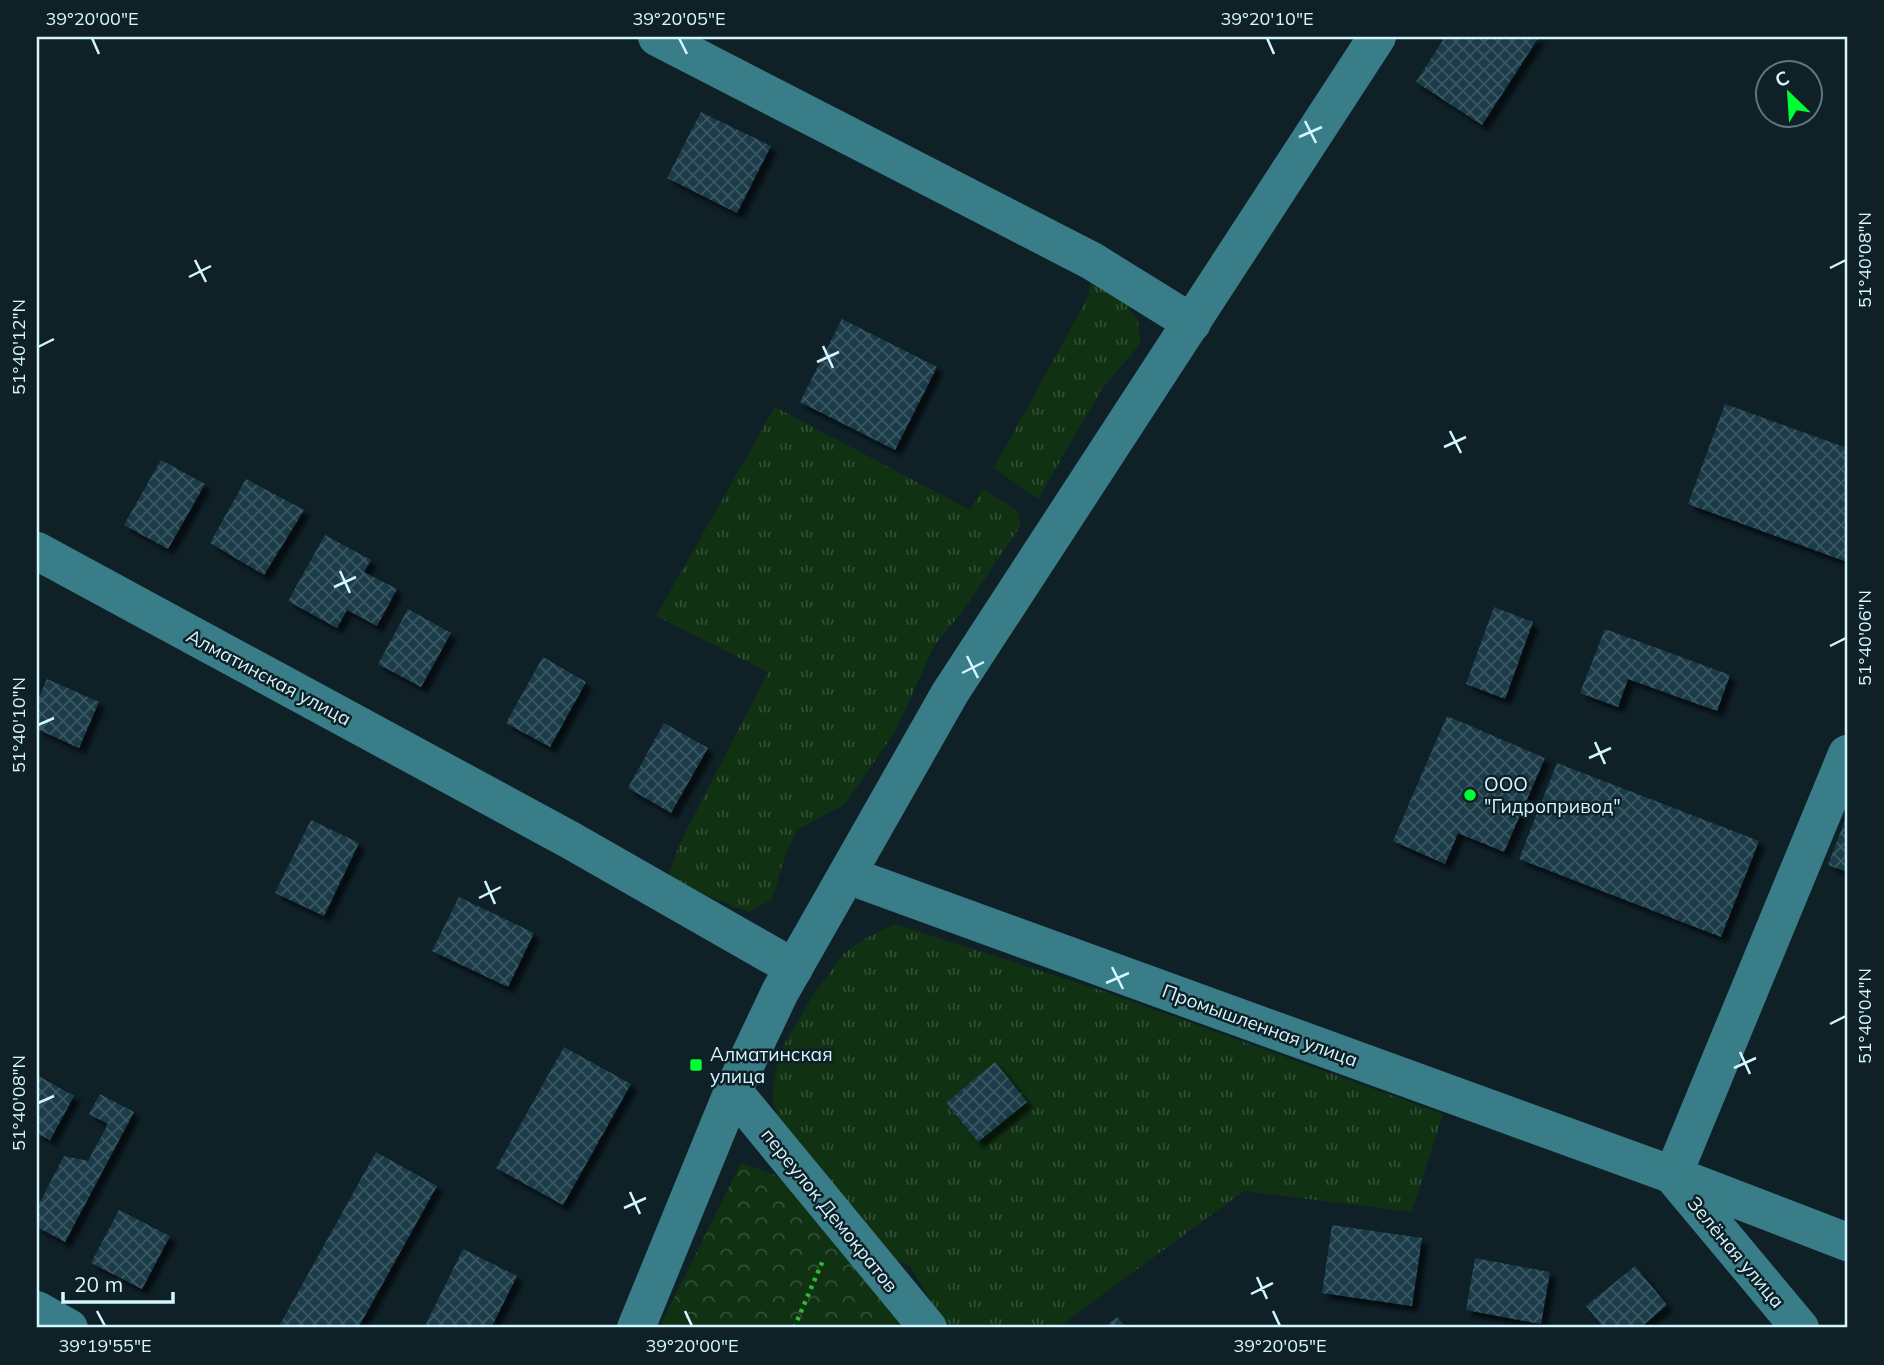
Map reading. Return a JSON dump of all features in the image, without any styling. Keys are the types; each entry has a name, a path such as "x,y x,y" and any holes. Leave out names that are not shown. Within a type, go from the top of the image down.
{"street":[{"path":"657,37 1092,261 1192,323"},
{"path":"636,1328 733,1091 794,968 950,693 1377,37"},
{"name":"Алматинская улица","path":"37,551 570,839 794,968"},
{"path":"1673,1175 1847,754"},
{"name":"Промышленная улица","path":"847,875 1673,1175 1847,1242"},
{"name":"переулок Демократов","path":"733,1091 928,1328"},
{"name":"Зелёная улица","path":"1673,1175 1800,1328"},
{"path":"37,1310 69,1328"}],"path":[{"path":"794,1328 827,1251"}],"green space":[{"path":"1092,272 1123,300 1138,321 1140,344 1102,389 1038,499 994,468 1088,297"},
{"path":"775,407 970,510 983,489 1017,510 1021,525 965,608 934,646 896,730 845,804 797,830 786,854 772,899 749,912 667,880 679,845 768,672 656,616"},
{"path":"895,924 1100,990 1443,1114 1412,1212 1244,1191 1057,1328 947,1328 910,1266 885,1255 777,1115 772,1097 779,1053 812,997 843,954 868,937"},
{"path":"741,1163 781,1177 906,1328 659,1328"}],"building":[{"path":"1445,37 1539,37 1482,125 1416,82"},
{"path":"701,112 771,146 737,213 667,178"},
{"path":"842,319 937,367 895,450 800,402"},
{"path":"1725,404 1847,448 1847,562 1688,504"},
{"path":"161,460 205,484 168,549 124,525"},
{"path":"246,479 304,510 264,575 210,543"},
{"path":"325,535 371,560 364,572 397,589 377,626 347,610 337,628 288,601"},
{"path":"1494,607 1533,622 1505,699 1466,684"},
{"path":"408,609 451,633 421,687 378,664"},
{"path":"1605,629 1730,675 1717,711 1628,679 1618,707 1580,693"},
{"path":"543,657 586,682 550,747 506,723"},
{"path":"47,679 99,702 79,748 37,729 37,702"},
{"name":"ООО \"Гидропривод\"","path":"1447,716 1545,758 1504,852 1458,833 1445,864 1393,841"},
{"path":"664,723 708,748 671,813 628,788"},
{"path":"1557,763 1759,841 1721,937 1519,859"},
{"path":"1847,815 1847,872 1828,865"},
{"path":"311,820 359,843 324,916 275,893"},
{"path":"459,897 534,933 508,987 432,951"},
{"path":"564,1047 631,1084 563,1205 496,1168"},
{"path":"995,1062 1027,1102 978,1142 946,1103"},
{"path":"37,1075 74,1096 50,1140 37,1133"},
{"path":"100,1094 134,1112 65,1242 37,1227 37,1208 64,1156 88,1161 108,1124 89,1114"},
{"path":"376,1152 437,1186 358,1328 278,1328"},
{"path":"119,1210 170,1236 142,1289 91,1263"},
{"path":"1332,1225 1422,1238 1412,1306 1322,1293"},
{"path":"463,1249 517,1276 491,1328 434,1328 426,1324"},
{"path":"1475,1258 1550,1272 1541,1324 1466,1310"},
{"path":"1635,1266 1667,1305 1640,1328 1604,1328 1586,1306"},
{"path":"1117,1317 1127,1328 1103,1328"}],"place":[{"name":"ООО \"Гидропривод\"","path":"1470,795"},
{"name":"Алматинская улица","path":"696,1065"}]}
